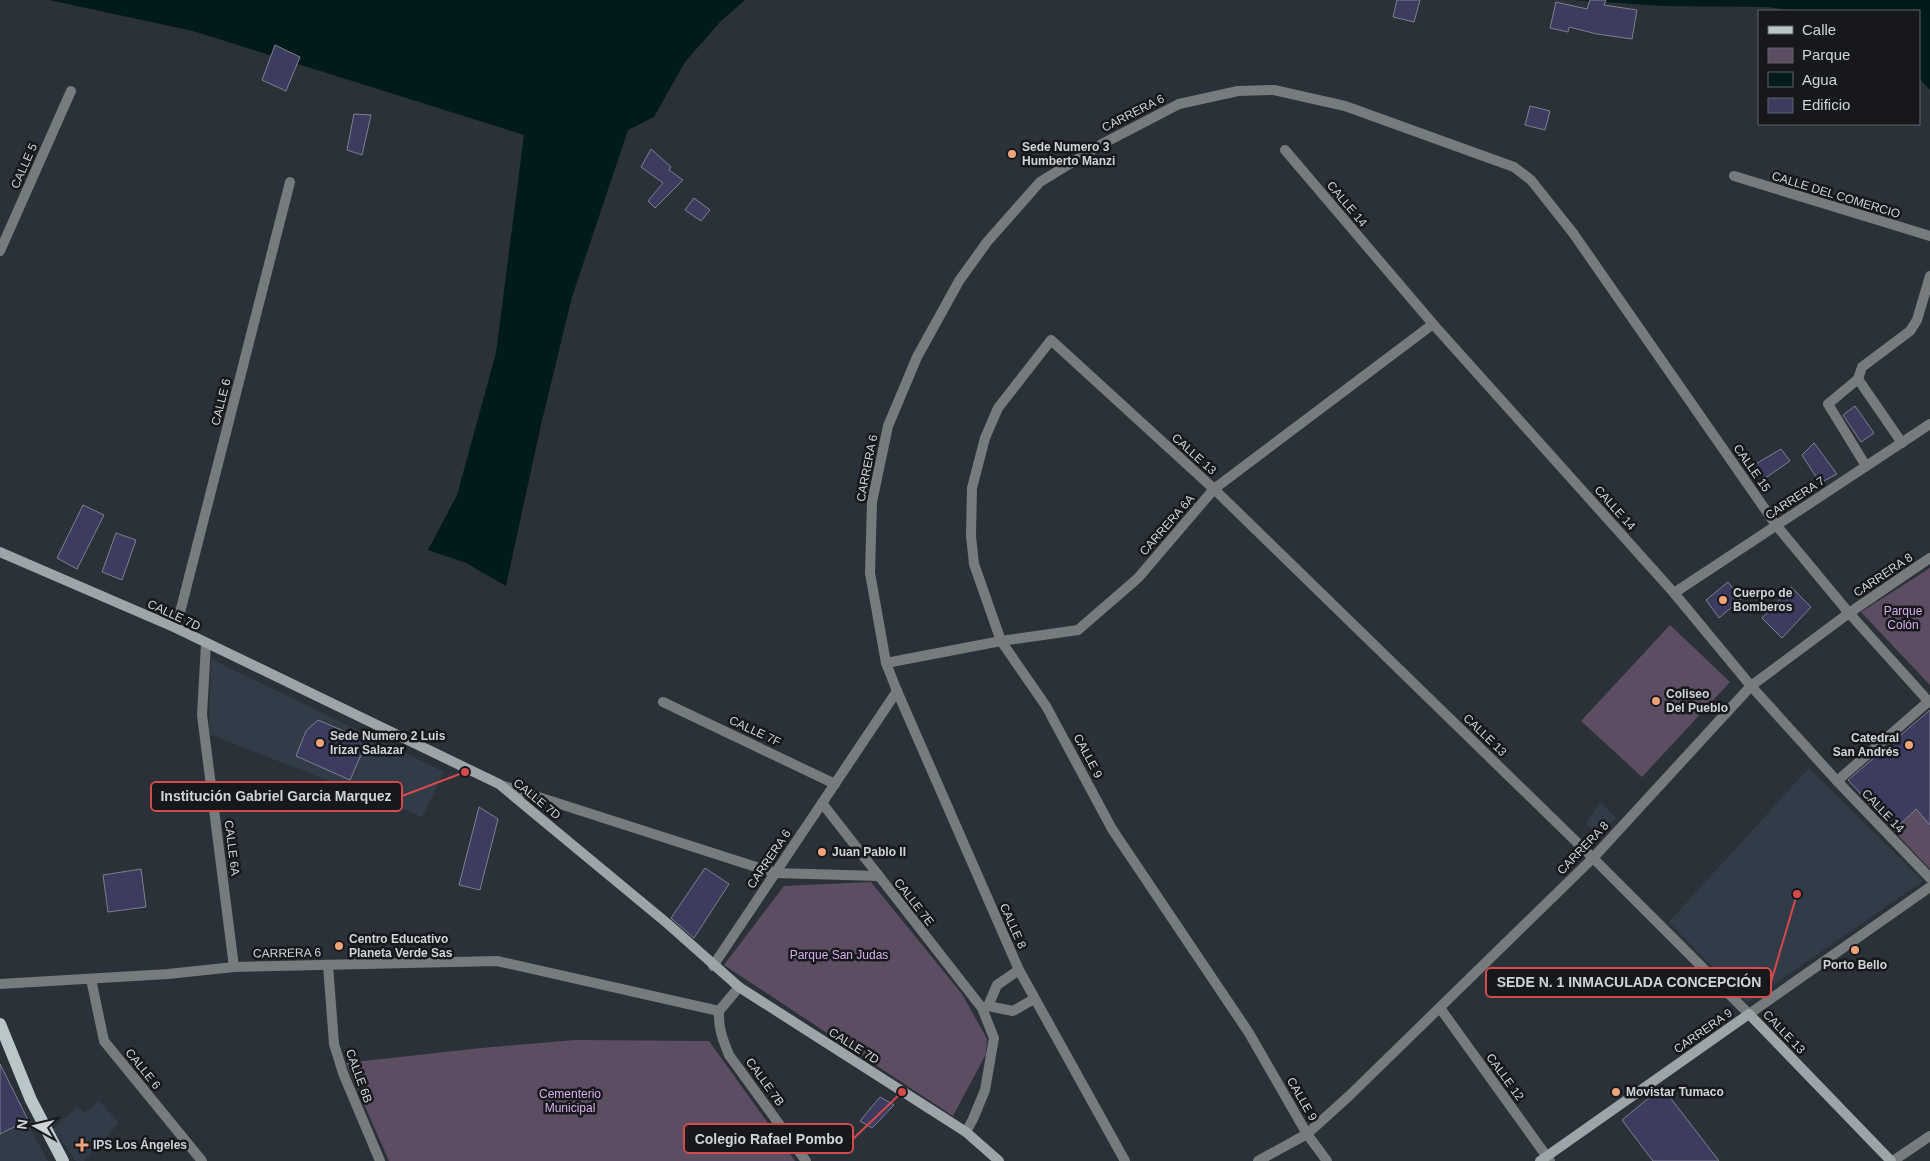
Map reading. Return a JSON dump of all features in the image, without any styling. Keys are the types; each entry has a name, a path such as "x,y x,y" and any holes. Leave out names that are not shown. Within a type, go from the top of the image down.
{"main road":[{"name":"CALLE 7D","path":"0,552 176,628 499,784 668,924 713,966 739,987 966,1132 999,1161"},
{"name":"CARRERA 9","path":"1545,1159 1749,1014"},
{"name":"CALLE 13","path":"1749,1014 1892,1161"},
{"path":"0,1024 31,1100 63,1161"}],"street":[{"name":"CARRERA 6","path":"713,966 897,691 886,663 870,573 872,502 888,426 917,357 960,281 988,242 1040,182 1102,144 1179,104 1238,91 1274,90 1344,106 1514,167 1531,180 1573,233"},
{"name":"CALLE 5","path":"0,251 71,91"},
{"name":"CALLE 14","path":"1285,150 1433,324 1674,593 1751,686 1837,782 1930,878"},
{"name":"CALLE DEL COMERCIO","path":"1734,176 1930,236"},
{"name":"CALLE 6","path":"176,628 290,182"},
{"name":"CALLE 15","path":"1573,233 1776,525 1849,613 1929,702"},
{"path":"1866,466 1828,404 1858,379 1862,367 1910,331 1917,320 1930,276"},
{"name":"CARRERA 6A","path":"886,663 1001,641 1078,630 1138,578 1214,489 1433,324"},
{"name":"CALLE 13","path":"1051,340 1214,489 1593,858 1749,1014"},
{"name":"CALLE 9","path":"1051,340 998,408 985,438 972,488 970,536 974,564 1001,641 1046,706 1112,829 1249,1032 1307,1134 1327,1161"},
{"path":"1858,379 1902,443"},
{"name":"CARRERA 7","path":"1674,593 1930,424"},
{"name":"CARRERA 8","path":"1258,1161 1307,1134 1349,1096 1593,858 1751,686 1849,613 1930,558"},
{"name":"CALLE 6A","path":"206,644 202,715 234,967"},
{"name":"CALLE 8","path":"897,691 1019,970 1125,1161"},
{"name":"CALLE 7F","path":"663,702 835,784"},
{"path":"1837,782 1929,702"},
{"name":"CALLE 7E","path":"499,784 775,873 879,876 985,1007 994,1038 985,1090 966,1132"},
{"path":"822,803 879,876"},
{"name":"CARRERA 9","path":"1749,1014 1930,887"},
{"name":"CARRERA 6","path":"0,984 168,974 234,967 497,961 720,1011"},
{"name":"CALLE 6B","path":"328,965 336,1051 342,1073 380,1161"},
{"path":"1019,970 998,985 985,1007 1013,1011 1034,999"},
{"name":"CALLE 6","path":"91,979 104,1041 202,1161"},
{"path":"720,1011 739,987"},
{"name":"CALLE 12","path":"1440,1008 1545,1159"},
{"name":"CALLE 7B","path":"720,1011 718,1022 729,1055 806,1161"},
{"path":"1892,1161 1930,1136"}],"shaded area":[{"path":"211,659 444,772 422,817 209,734"},
{"path":"1809,768 1923,881 1747,1003 1669,922"},
{"path":"1601,803 1616,818 1598,837 1586,823"},
{"path":"0,1074 48,1161 0,1161"},
{"name":"IPS Los Ángeles","path":"99,1101 119,1123 84,1161 76,1161 53,1129 77,1107 85,1113"}],"green space":[{"name":"Parque Colón","path":"1930,568 1930,685 1861,612"},
{"name":"Coliseo Del Pueblo","path":"1670,625 1730,682 1642,777 1581,721"},
{"path":"1916,809 1930,825 1930,869 1893,830"},
{"name":"Parque San Judas","path":"871,882 962,994 987,1039 986,1054 953,1116 724,965 784,886"},
{"name":"Cementerio Municipal","path":"575,1040 709,1041 795,1161 389,1161 346,1063"}],"water":[{"path":"49,0 745,0 720,22 685,62 654,117 628,130 572,297 540,429 506,586 466,563 428,550 457,495 496,353 524,135 193,31"},
{"path":"1575,0 1930,0 1930,90 1920,79 1920,10 1789,10 1767,7 1663,6"}],"building":[{"path":"1397,0 1420,0 1414,22 1393,17"},
{"path":"1590,0 1606,0 1604,5 1637,10 1632,39 1597,34 1569,27 1568,32 1550,28 1556,2 1587,9"},
{"path":"275,45 300,57 286,91 262,80"},
{"path":"1530,106 1550,111 1545,130 1525,125"},
{"path":"354,114 371,115 362,155 347,150"},
{"path":"651,149 671,167 669,170 683,180 655,208 648,201 663,183 641,167"},
{"path":"694,198 710,210 701,221 685,210"},
{"path":"1855,406 1874,433 1861,442 1843,415"},
{"path":"1814,443 1837,474 1820,483 1802,455"},
{"path":"1781,449 1790,461 1764,479 1754,465"},
{"path":"83,505 104,515 77,569 57,558"},
{"path":"116,533 136,540 122,580 102,572"},
{"name":"Cuerpo de Bomberos","path":"1728,582 1741,599 1719,618 1706,600"},
{"path":"1791,587 1811,607 1782,638 1762,618"},
{"name":"Catedral San Andrés","path":"1930,710 1930,825 1916,809 1894,830 1848,780"},
{"path":"318,720 367,741 350,780 296,756 306,731"},
{"path":"479,807 498,819 480,890 459,885"},
{"path":"705,868 729,884 694,938 671,918"},
{"path":"141,869 146,907 108,912 103,875"},
{"path":"0,1064 28,1120 0,1134"},
{"path":"1662,1087 1719,1161 1653,1161 1622,1120"},
{"path":"880,1097 894,1105 872,1128 860,1121"}],"place":[{"name":"Sede Numero 3 Humberto Manzi","path":"1012,154"},
{"name":"Cuerpo de Bomberos","path":"1723,600"},
{"name":"Coliseo Del Pueblo","path":"1656,701"},
{"name":"Sede Numero 2 Luis Irizar Salazar","path":"320,743"},
{"name":"Catedral San Andrés","path":"1909,745"},
{"name":"Institución Gabriel Garcia Marquez","path":"465,772"},
{"name":"Juan Pablo II","path":"822,852"},
{"name":"SEDE N. 1 INMACULADA CONCEPCIÓN","path":"1797,894"},
{"name":"Centro Educativo Planeta Verde Sas","path":"339,946"},
{"name":"Porto Bello","path":"1855,950"},
{"name":"Colegio Rafael Pombo","path":"902,1092"},
{"name":"Movistar Tumaco","path":"1616,1092"},
{"name":"IPS Los Ángeles","path":"82,1145"}]}
